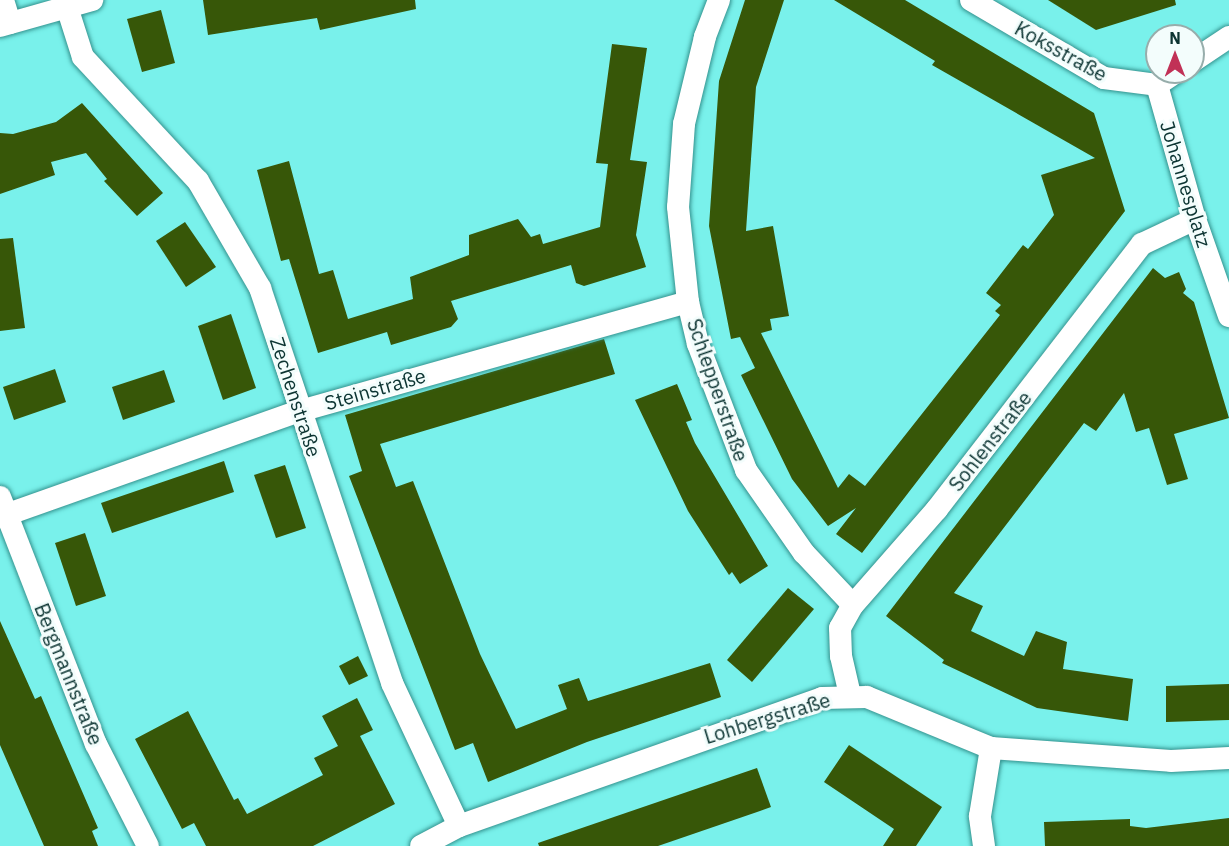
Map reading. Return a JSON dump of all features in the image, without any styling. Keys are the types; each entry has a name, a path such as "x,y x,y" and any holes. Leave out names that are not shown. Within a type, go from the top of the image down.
{"street":[{"path":"3,0 5,25 92,0"},
{"name":"Schlepperstraße","path":"719,0 705,37 684,124 678,207 688,302 698,344 746,470 804,553 853,605"},
{"name":"Koksstraße","path":"971,0 1104,78 1157,85"},
{"name":"Zechenstraße","path":"67,8 83,57 204,190 260,288 392,683 459,826"},
{"path":"1205,53 1229,37"},
{"name":"Johannesplatz","path":"1157,85 1195,219 1229,316"},
{"name":"Sohlenstraße","path":"850,695 841,656 840,628 853,605 937,509 1142,244 1195,219"},
{"name":"Steinstraße","path":"2,510 300,411 688,302"},
{"name":"Bergmannstraße","path":"2,510 96,744 148,846"},
{"name":"Lohbergstraße","path":"421,846 459,826 723,730 822,698 850,695 867,697 924,718 991,748 1172,761 1229,758"},
{"path":"984,846 980,816 991,748"}],"building":[{"path":"203,0 415,0 416,9 320,30 317,18 208,35"},
{"path":"745,0 784,0 756,87 746,231 773,226 789,316 770,319 772,330 761,333 838,488 849,474 865,486 1000,315 995,311 1001,305 986,293 1023,245 1028,249 1054,215 1041,175 1095,158 932,65 935,61 834,0 905,0 1094,113 1125,211 862,553 836,534 856,508 828,526 792,479 741,375 755,368 740,337 731,339 709,226 719,81"},
{"path":"1048,0 1175,0 1176,5 1096,30"},
{"path":"161,10 175,63 142,72 127,19"},
{"path":"612,44 647,48 630,160 647,162 636,235 646,267 584,286 576,283 571,265 451,301 458,319 451,327 391,345 387,332 318,353 289,259 281,261 257,170 289,161 319,274 333,270 348,319 413,299 410,277 469,255 469,235 518,219 531,237 540,234 543,244 600,227 608,164 596,163"},
{"path":"82,103 163,193 137,216 104,181 107,179 86,153 51,162 55,175 0,194 0,133 13,134 56,122"},
{"path":"185,222 216,267 186,287 156,241"},
{"path":"13,238 25,328 0,331 0,239"},
{"path":"1153,268 1165,278 1179,272 1186,289 1183,293 1194,302 1229,418 1174,434 1188,479 1167,485 1149,428 1136,432 1124,393 1096,431 1084,423 954,593 983,606 971,631 1024,656 1036,631 1067,642 1063,669 1133,679 1128,721 1037,708 942,663 944,660 886,616"},
{"path":"231,314 256,388 223,400 198,326"},
{"path":"604,339 615,374 380,444 396,487 413,481 480,654 516,729 567,709 558,685 579,678 588,701 710,663 721,697 587,742 488,782 473,743 455,750 349,476 362,471 345,415"},
{"path":"55,369 66,402 14,420 3,387"},
{"path":"164,370 175,402 123,420 112,387"},
{"path":"677,384 692,420 686,422 695,443 768,566 740,584 732,572 729,575 688,511 635,400"},
{"path":"224,461 234,492 112,533 101,503"},
{"path":"285,465 306,528 276,538 254,475"},
{"path":"85,533 106,596 76,606 55,543"},
{"path":"788,588 814,609 752,682 727,660"},
{"path":"0,621 35,699 41,696 98,828 92,831 98,846 44,846 0,745"},
{"path":"358,656 368,676 349,685 339,666"},
{"path":"1229,684 1229,720 1166,722 1166,686"},
{"path":"357,698 373,730 360,736 395,804 313,846 206,846 194,823 182,829 135,739 188,711 234,800 238,798 247,814 323,775 314,758 338,746 322,716"},
{"path":"849,745 942,807 916,846 883,846 894,829 824,782"},
{"path":"757,768 771,807 760,811 658,846 539,846 538,843"},
{"path":"1229,818 1229,846 1045,846 1044,822 1130,819 1130,826 1146,828"}]}
